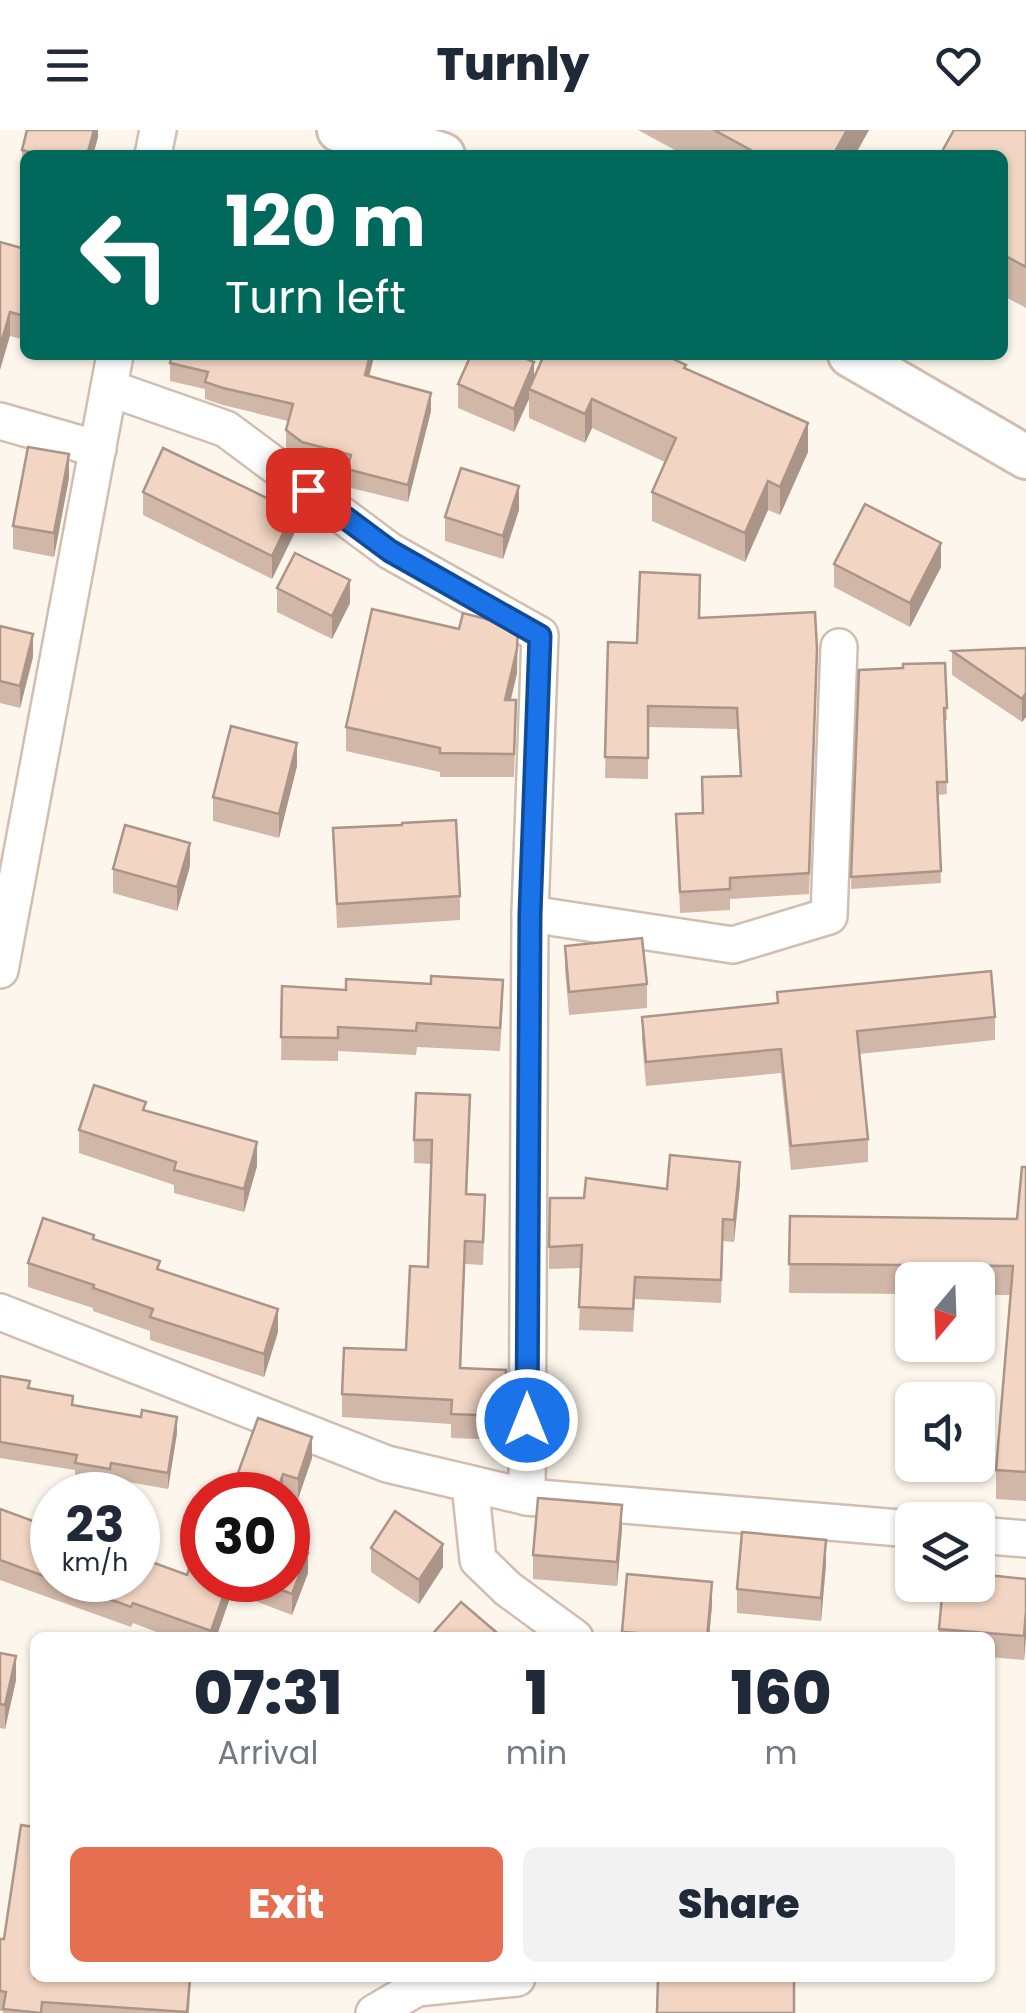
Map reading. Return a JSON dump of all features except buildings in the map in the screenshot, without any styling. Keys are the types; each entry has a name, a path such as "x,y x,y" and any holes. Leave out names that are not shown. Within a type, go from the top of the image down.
{"street":[{"path":"338,130 435,145"},
{"path":"859,360 1026,457"},
{"path":"0,970 112,371 226,429 390,551 540,636 530,914 527,1497"},
{"path":"0,420 98,449"},
{"path":"530,914 733,945 830,916 840,647"},
{"path":"0,1312 387,1464 470,1484 527,1497 895,1528"},
{"path":"470,1484 478,1560 508,1589 567,1632"},
{"path":"995,1536 1026,1539"},
{"path":"374,2013 417,1988 477,1982"}],"route":[{"path":"308,490 390,551 540,636 530,914 527,1420"}]}
